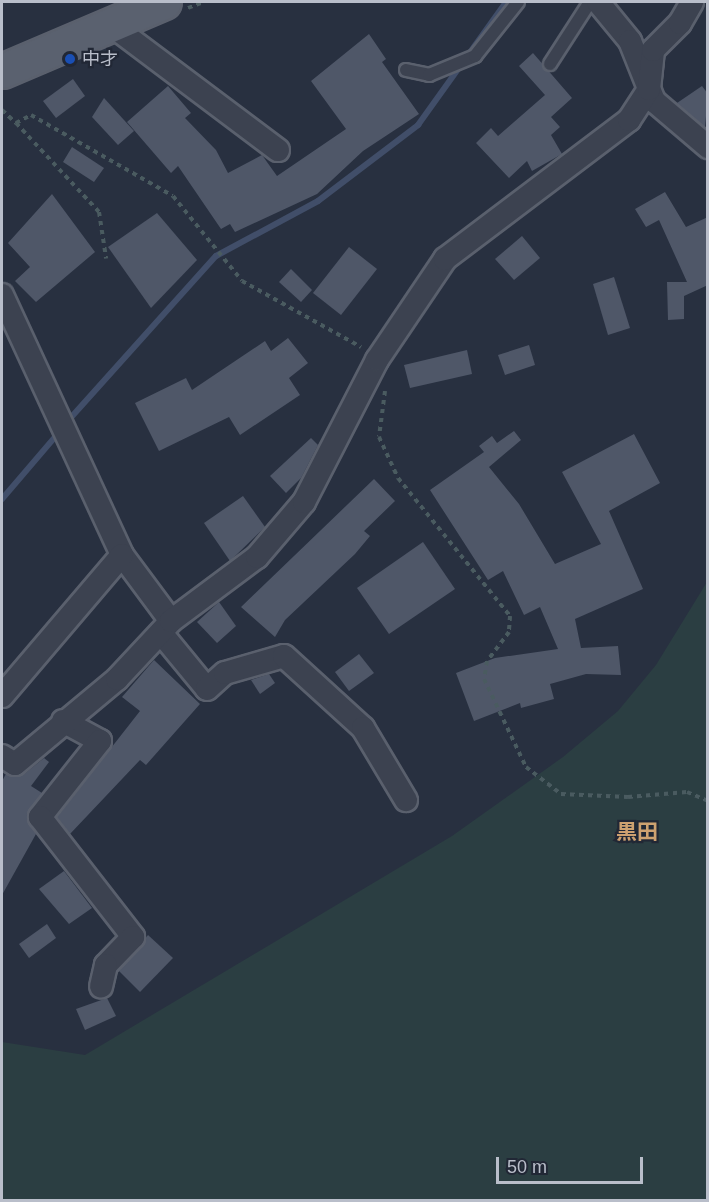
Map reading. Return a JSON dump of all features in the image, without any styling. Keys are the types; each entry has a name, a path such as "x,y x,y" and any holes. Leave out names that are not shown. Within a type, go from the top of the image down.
{"main road":[{"path":"2,71 164,2"}],"street":[{"path":"598,2 630,41 654,101 708,147"},
{"path":"2,756 15,764 63,721 117,679 166,627 257,557 304,502 377,360 445,260 596,149 628,120 649,89 653,50 680,24 692,2"},
{"path":"110,24 278,150"},
{"path":"2,295 122,555 207,689 225,673 284,656 363,728 406,800"},
{"path":"2,696 122,555"},
{"path":"63,721 100,741 40,817 133,937 106,965 101,986"}],"lane":[{"path":"406,70 429,75 449,70 475,57 518,2"},
{"path":"550,64 590,2"}],"path":[{"path":"2,111 99,212 106,258"},
{"path":"16,123 31,115 173,196 242,281 352,339 377,360 386,395 379,437 398,478 460,551 476,581 510,616 509,632 487,661 484,679 526,767 561,794 628,797 687,792 708,801"}],"green space":[{"path":"707,582 707,1200 2,1200 2,1042 85,1055 452,836 563,757 618,711 656,665"}],"building":[{"path":"369,34 386,59 382,62 419,114 363,151 317,194 235,232 230,224 221,229 178,166 171,173 127,122 168,86 191,113 185,118 216,150 228,173 262,155 277,176 346,129 311,81"},
{"path":"533,53 572,98 551,117 560,127 551,135 562,154 532,171 527,161 509,178 476,143 491,128 498,136 545,95 519,66"},
{"path":"73,79 85,96 56,118 43,101"},
{"path":"702,86 708,94 705,127 677,103"},
{"path":"104,98 134,131 118,145 92,117"},
{"path":"72,147 104,168 94,182 63,162"},
{"path":"665,192 686,227 708,217 708,285 684,296 684,319 668,320 667,282 687,282 659,220 646,227 635,209"},
{"path":"52,194 95,252 36,302 15,281 30,267 8,243"},
{"path":"157,213 197,260 151,308 108,247"},
{"path":"522,236 540,258 514,280 495,259"},
{"path":"349,247 377,269 341,315 313,293"},
{"path":"291,269 312,290 301,302 279,282"},
{"path":"614,277 630,328 608,335 593,284"},
{"path":"288,338 308,363 289,378 300,395 240,435 229,417 159,451 135,403 186,378 192,390 265,341 271,351"},
{"path":"529,345 535,365 505,375 498,355"},
{"path":"467,350 472,374 410,388 404,365"},
{"path":"514,431 521,440 489,467 519,504 555,564 601,544 562,472 634,434 660,483 609,511 643,589 575,619 581,648 618,646 621,675 586,674 550,684 554,699 521,708 520,703 474,721 456,673 495,658 558,649 540,607 524,615 503,571 488,580 430,490 484,452 479,446 492,436 497,443"},
{"path":"311,438 318,445 301,478 286,493 270,476"},
{"path":"374,479 395,501 364,531 370,536 355,554 285,620 275,637 241,607"},
{"path":"243,496 265,527 230,561 204,523"},
{"path":"423,542 455,589 389,634 357,588"},
{"path":"219,602 236,626 217,643 197,622"},
{"path":"359,654 374,673 349,691 335,672"},
{"path":"154,660 200,704 146,765 140,760 70,834 57,817 140,711 122,697"},
{"path":"269,674 275,683 260,694 251,680"},
{"path":"44,758 49,762 31,786 42,793 27,814 36,834 2,895 2,781 6,774 23,775"},
{"path":"64,871 92,908 69,924 39,889"},
{"path":"47,924 56,938 29,958 19,944"},
{"path":"148,935 173,958 140,992 119,971"},
{"path":"107,998 116,1016 85,1030 76,1009"}],"waterway":[{"path":"66,423 216,256 318,201 418,125 506,2"},
{"path":"2,499 60,431"}],"place":[{"name":"中才","path":"70,59"}],"district":[{"name":"黒田","path":"637,832"}]}
